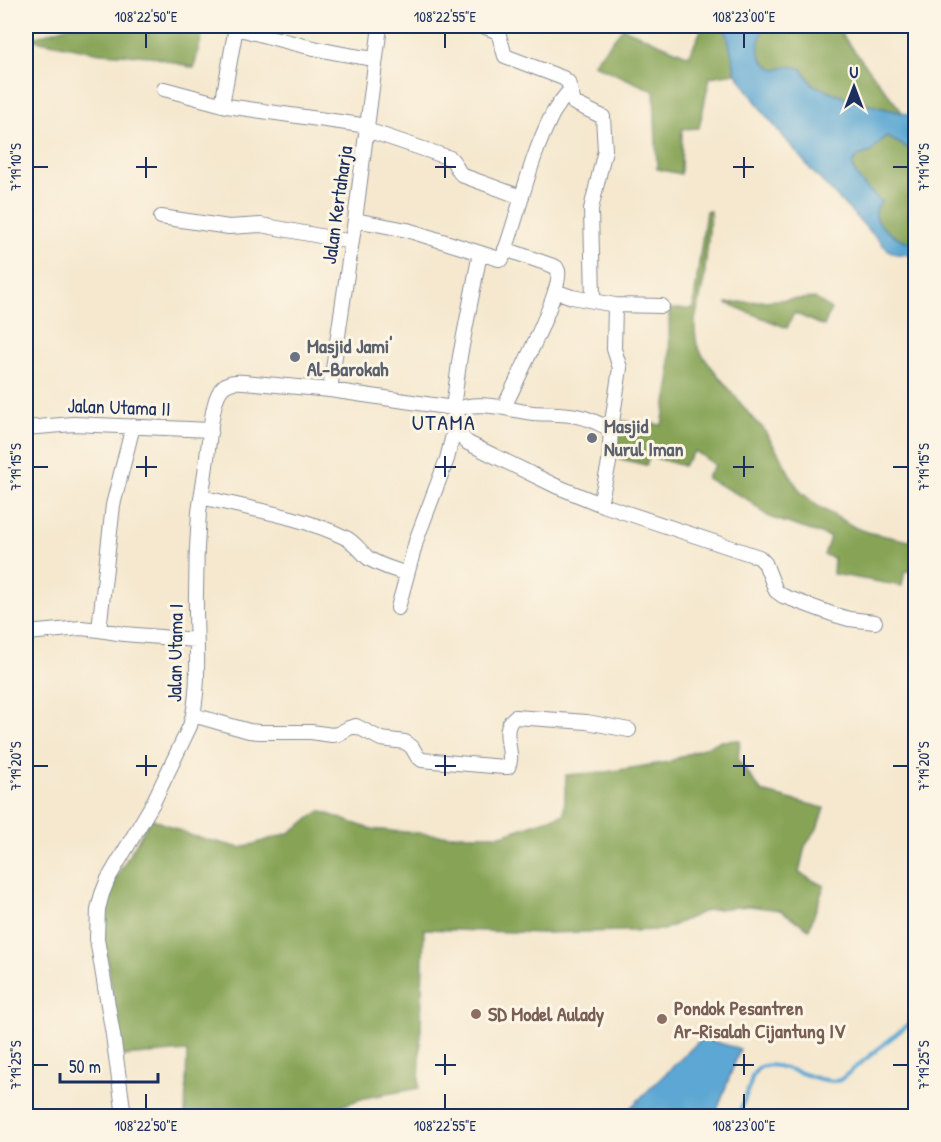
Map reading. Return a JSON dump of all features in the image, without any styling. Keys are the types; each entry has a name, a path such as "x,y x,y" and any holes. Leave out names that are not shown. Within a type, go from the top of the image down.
{"street":[{"path":"222,105 233,26 347,56 376,59"},
{"name":"Jalan Kertaharja","path":"330,390 368,128 380,26"},
{"path":"483,26 498,32 503,52 507,57 561,76 566,80 574,103 603,117 605,150 591,209 593,300"},
{"path":"164,89 222,105 368,128 450,158 455,163 458,172 464,176 521,197"},
{"path":"355,220 410,231 499,260 502,259 536,153 552,116 570,90"},
{"path":"160,218 229,227 261,225 352,242"},
{"path":"504,407 537,338 555,291 559,273 557,268 505,249"},
{"path":"480,253 460,356 454,409 461,436 468,443 556,486 600,504 759,557 765,563 776,591 783,596 842,617 875,622"},
{"path":"555,291 572,297 615,305 662,306"},
{"path":"600,504 609,463 611,429 620,368 614,351 615,305"},
{"name":"Jalan Utama I","path":"124,1116 97,939 98,909 108,879 153,803 190,726 193,715 196,688 199,515 211,430 219,393 226,384 232,382 330,390"},
{"path":"330,390 454,409 490,405 529,412 578,416 611,429"},
{"name":"Jalan Utama II","path":"26,428 73,424 211,430"},
{"path":"398,608 417,538 447,459 453,435 459,425"},
{"path":"99,630 113,505 133,426"},
{"path":"201,497 299,520 342,536 378,563 406,574"},
{"path":"27,633 81,628 196,640"},
{"path":"193,715 260,732 311,732 332,735 356,726 381,738 405,742 422,760 504,767 510,762 508,726 515,717 586,722 629,730"}],"green space":[{"path":"69,26 204,26 194,68 151,56 100,53 30,39"},
{"path":"703,26 725,26 736,73 710,77 699,128 682,129 681,174 657,169 654,91 593,64 623,28 689,56"},
{"path":"765,26 835,26 903,113 856,102 813,85 802,69 792,67 775,70 771,68 761,57 758,47 760,34"},
{"path":"886,136 915,152 915,244 896,237 879,222 876,210 881,202 860,180 852,164 859,156 871,152"},
{"path":"706,211 711,211 704,279 695,320 697,345 705,359 762,427 801,492 819,507 856,528 915,542 915,572 905,571 902,586 833,574 834,558 824,555 830,537 769,517 747,499 706,478 715,465 695,451 683,466 650,456 646,465 613,457 620,421 662,425 670,382 669,309 693,309"},
{"path":"815,298 831,309 824,326 794,313 787,328 726,303"},
{"path":"740,740 738,760 762,792 824,808 817,829 805,846 799,873 824,886 809,929 780,910 749,906 707,910 663,930 543,933 424,929 419,1088 364,1098 317,1116 185,1116 187,1051 122,1056 104,938 106,910 113,883 151,818 192,836 241,848 289,833 320,811 370,829 441,835 502,835 564,814 566,775 607,772 668,762 721,741"}],"water":[{"path":"725,26 765,26 760,39 759,52 761,58 770,67 778,70 790,66 802,69 813,85 856,102 915,117 915,152 886,136 871,152 859,156 852,164 860,180 881,202 876,210 879,222 896,237 915,244 915,255 896,254 888,250 812,171 763,112 736,73"},
{"path":"702,1038 740,1049 715,1116 622,1116"}],"waterway":[{"path":"738,1116 753,1075 762,1067 771,1065 819,1079 840,1080 916,1018"}],"place":[{"name":"Masjid Jami' Al-Barokah","path":"295,357"},
{"name":"Masjid Nurul Iman","path":"592,438"},
{"name":"SD Model Aulady","path":"476,1014"},
{"name":"Pondok Pesantren Ar-Risalah Cijantung IV","path":"662,1019"}],"district":[{"name":"UTAMA","path":"444,422"}]}
